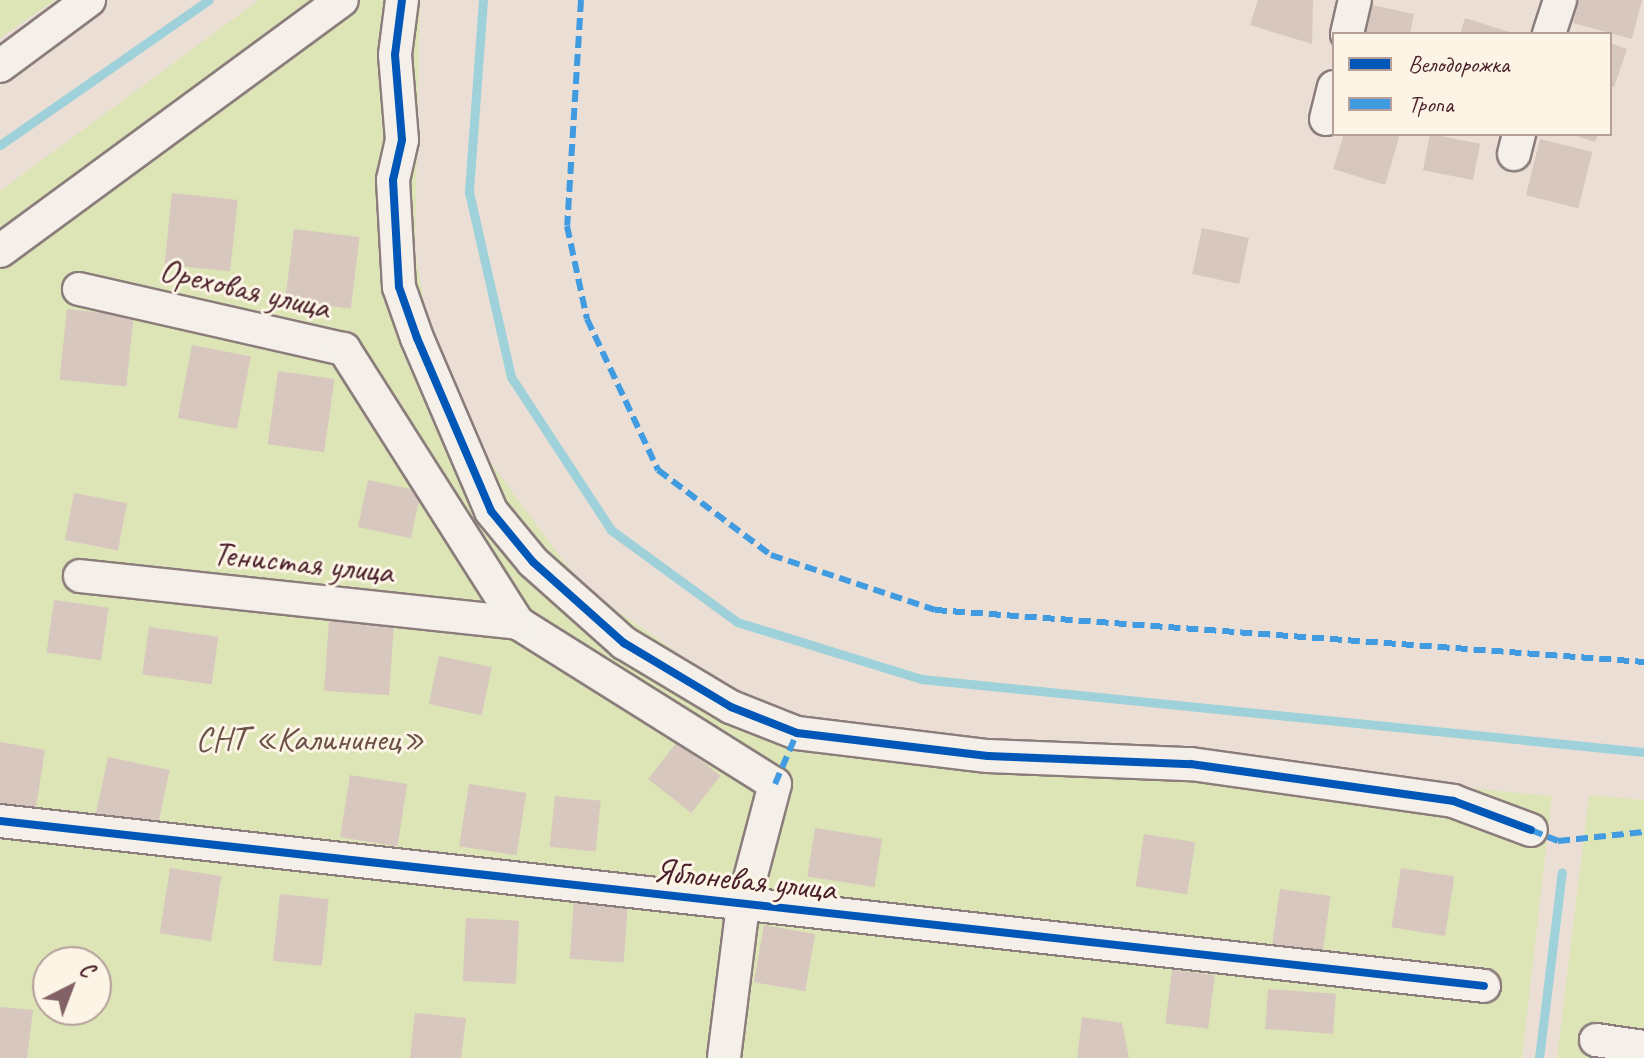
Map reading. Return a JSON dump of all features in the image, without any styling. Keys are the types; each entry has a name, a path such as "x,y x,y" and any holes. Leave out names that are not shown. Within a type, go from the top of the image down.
{"street":[{"path":"0,66 89,0"},
{"path":"0,251 342,0"},
{"path":"402,0 395,55 402,140 393,180 399,287 412,325 491,511 533,562 624,643 731,707 797,733 988,756 1191,764 1453,801 1531,830"},
{"path":"1347,32 1355,0"},
{"path":"1550,32 1560,0"},
{"path":"1326,119 1332,95"},
{"name":"Ореховая улица","path":"79,289 344,349 518,623 775,784 743,905"},
{"name":"Тенистая улица","path":"80,576 518,623"},
{"name":"Яблоневая улица","path":"0,821 1484,986"},
{"path":"724,1058 743,905"},
{"path":"1596,1040 1644,1047"}],"green space":[{"path":"0,0 55,0 0,38"},
{"name":"СНТ «Калининец»","path":"259,0 420,0 415,249 425,309 482,451 582,586 738,695 838,729 1552,796 1522,1058 0,1058 0,191"},
{"path":"1589,795 1644,800 1644,1058 1557,1058"}],"building":[{"path":"1258,0 1313,0 1312,44 1250,25"},
{"path":"1579,0 1642,0 1632,39 1573,23"},
{"path":"1368,4 1414,14 1410,32 1361,32"},
{"path":"1465,18 1510,32 1461,32"},
{"path":"1612,44 1627,49 1612,86"},
{"path":"1343,136 1399,136 1385,185 1333,169"},
{"path":"1430,136 1480,144 1473,180 1423,170"},
{"path":"1577,136 1597,136 1595,142"},
{"path":"1540,139 1592,152 1578,208 1526,195"},
{"path":"172,193 238,200 230,272 164,265"},
{"path":"1202,228 1249,238 1239,284 1192,274"},
{"path":"294,229 360,237 351,309 285,300"},
{"path":"67,309 134,316 126,387 60,380"},
{"path":"192,345 251,356 237,429 178,418"},
{"path":"278,371 334,379 324,452 268,444"},
{"path":"368,480 421,491 411,538 358,527"},
{"path":"74,493 127,503 118,550 65,540"},
{"path":"54,600 108,608 101,660 47,652"},
{"path":"329,621 394,626 389,695 324,691"},
{"path":"149,627 218,637 212,684 142,675"},
{"path":"439,656 492,667 482,715 429,704"},
{"path":"0,742 45,750 35,813 0,807"},
{"path":"677,742 720,776 691,813 648,779"},
{"path":"108,757 170,770 158,827 96,814"},
{"path":"350,775 407,784 397,846 340,837"},
{"path":"469,784 526,793 516,855 459,846"},
{"path":"555,796 601,801 595,852 550,847"},
{"path":"815,828 882,839 874,887 807,876"},
{"path":"1144,834 1195,842 1187,894 1136,886"},
{"path":"170,868 221,876 211,941 160,933"},
{"path":"1401,868 1454,876 1445,936 1392,927"},
{"path":"1280,889 1331,896 1323,953 1272,945"},
{"path":"280,894 329,899 322,966 273,961"},
{"path":"574,899 628,903 624,963 570,959"},
{"path":"466,918 519,921 516,984 463,981"},
{"path":"764,925 815,934 805,991 754,982"},
{"path":"1172,970 1215,975 1208,1029 1165,1024"},
{"path":"1268,989 1336,994 1333,1034 1265,1029"},
{"path":"0,1007 32,1010 27,1058 0,1058"},
{"path":"415,1013 466,1018 461,1058 410,1058"},
{"path":"1082,1017 1122,1023 1129,1058 1077,1058"}],"waterway":[{"path":"0,145 209,0"},
{"path":"483,0 469,192 511,377 611,530 737,622 921,679 1644,752"},
{"path":"1539,1058 1562,872"}],"marked path":[{"path":"581,0 567,226 587,319 658,470 771,555 935,610 1644,662"},
{"path":"775,784 797,733"},
{"path":"1531,830 1558,841 1644,832"}],"cycle path":[{"path":"402,0 395,55 402,140 393,180 399,287 417,338 491,511 533,562 624,643 731,707 797,733 988,756 1191,764 1453,801 1531,830"},
{"path":"0,821 1484,986"}]}
